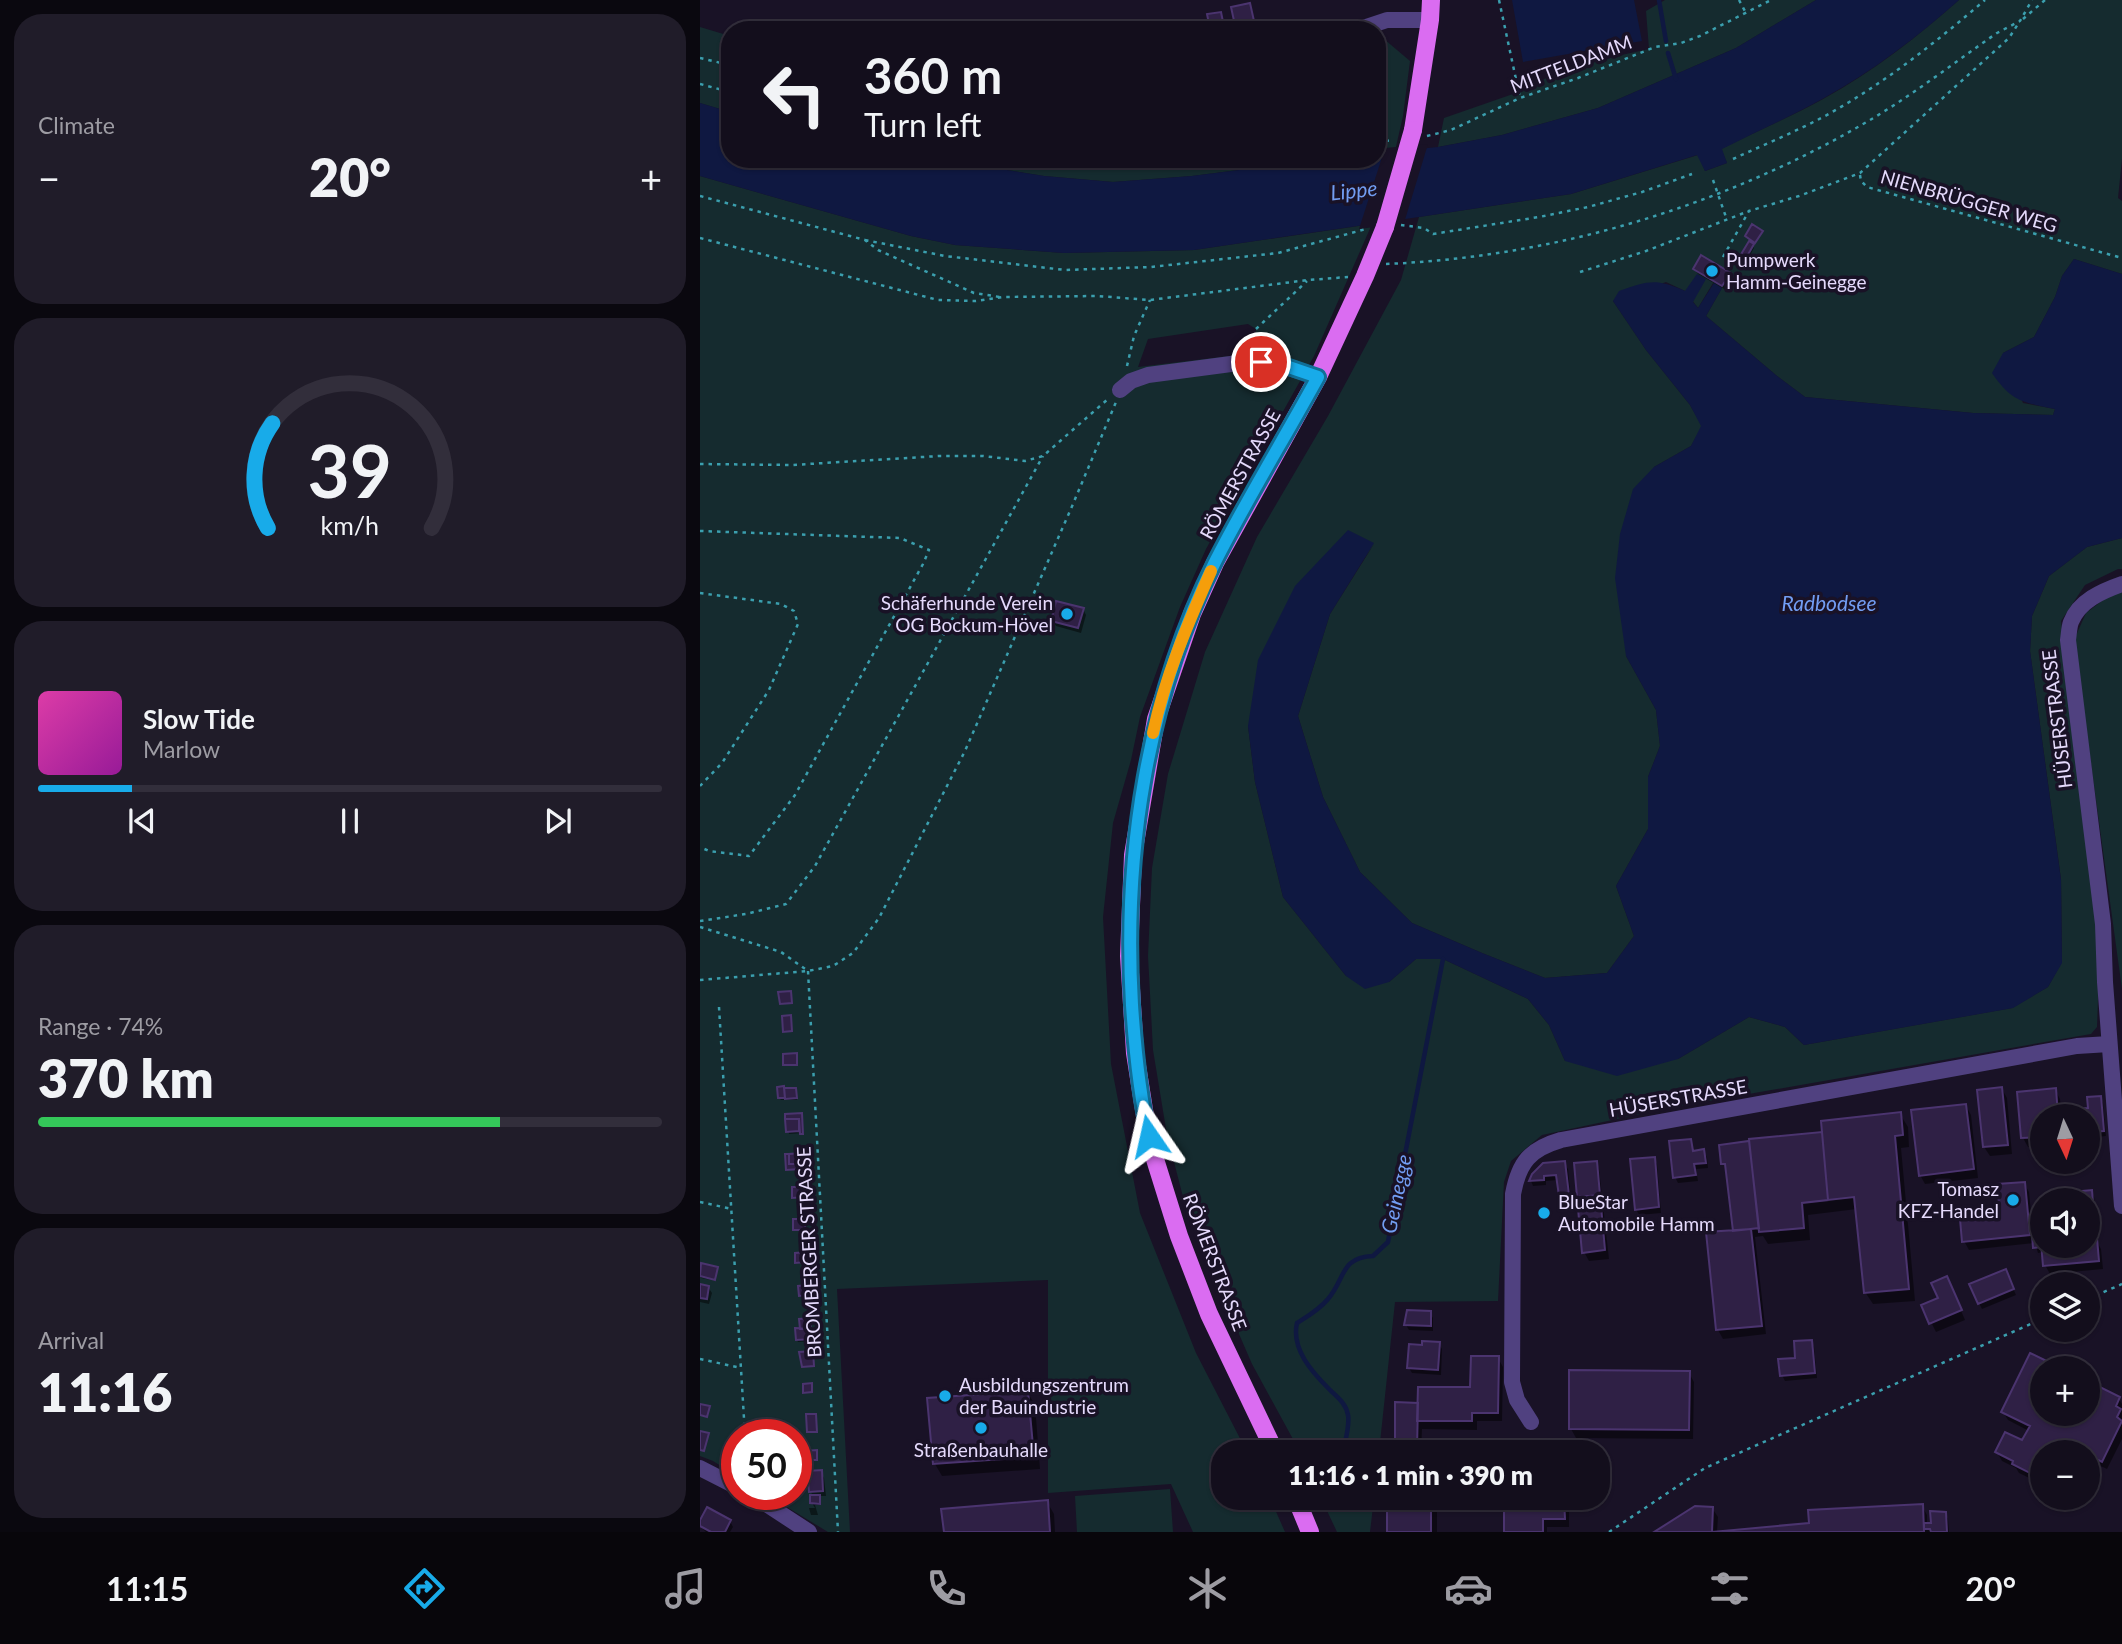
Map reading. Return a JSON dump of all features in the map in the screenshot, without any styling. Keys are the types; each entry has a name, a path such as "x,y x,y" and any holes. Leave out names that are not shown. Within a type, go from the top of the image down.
{"main road":[{"name":"RÖMERSTRASSE","path":"1269,1440 1209,1314 1154,1156 1135,1053 1129,956 1133,855 1156,719 1192,614 1215,563 1318,377 1385,227 1412,135 1431,0"},
{"path":"1301,1510 1310,1532"}],"street":[{"path":"1384,21 1430,20"},
{"path":"1121,390 1131,381 1148,374 1246,362 1270,362 1318,377"},
{"name":"HÜSERSTRASSE","path":"2122,584 2101,592 2082,605 2071,621 2068,640 2103,924 2122,1206"},
{"name":"HÜSERSTRASSE","path":"1531,1422 1517,1400 1511,1382 1513,1194 1519,1171 1527,1159 1545,1144 2077,1046 2109,1044"},
{"path":"700,1468 721,1478"},
{"path":"700,1485 716,1475"},
{"path":"775,1510 809,1532"}],"path":[{"path":"1499,0 1520,97"},
{"path":"1739,0 1746,13"},
{"name":"MITTELDAMM","path":"1386,139 1451,130 1520,97 1578,78 1655,47 1690,40 1771,0"},
{"path":"1733,159 1825,116 1868,89 1946,34 1985,0"},
{"path":"700,238 939,300 976,301 1003,297 1097,296 1150,300 1502,251 1602,232 1685,206 1769,173 1826,145 1872,118 1997,33 2020,22 2032,0"},
{"name":"NIENBRÜGGER WEG","path":"2045,0 2020,22 2009,38 1860,173 1861,181 1867,187 2122,258"},
{"path":"700,58 721,63"},
{"path":"700,84 721,90"},
{"path":"1580,272 1646,251 1749,211 1860,173"},
{"path":"1406,224 1423,228 1433,234 1539,217 1642,192 1692,174"},
{"path":"1713,180 1727,220"},
{"path":"700,196 865,240 945,256 1065,270 1152,267 1278,253 1356,230"},
{"path":"1723,257 1749,211"},
{"path":"865,240 894,258 974,293 1003,297"},
{"path":"1256,329 1308,279"},
{"path":"700,980 808,971 833,966 853,953 879,918 965,751 1121,390 1134,336 1150,300"},
{"path":"700,921 786,904 815,866 1043,456 1121,390"},
{"path":"700,464 792,465 939,456 983,456 1025,461 1043,456"},
{"path":"700,531 900,538 929,550 795,795 749,856 709,851 700,847"},
{"path":"700,593 782,604 794,611 797,624 768,690 722,763 700,786"},
{"path":"700,927 781,952 808,971"},
{"name":"BROMBERGER STRASSE","path":"808,971 838,1532"},
{"path":"719,1007 744,1419"},
{"path":"700,1202 732,1209"},
{"path":"2100,1294 2122,1284"},
{"path":"1609,1532 1705,1468 2030,1324"},
{"path":"700,1359 741,1368"}],"green space":[{"path":"1665,0 1816,0 1736,48 1598,108 1502,135 1438,147 1444,118 1513,94 1571,66 1649,49 1646,11"},
{"path":"1959,0 2122,0 2122,159 2118,198 2122,201 2122,274 2074,259 2062,276 2055,297 2034,337 2003,353 2023,403 2055,409 2053,415 1973,413 1805,397 1706,316 1722,288 1713,283 1698,308 1685,291 1666,282 1613,301 1646,350 1690,405 1702,426 1691,446 1654,467 1626,656 1656,710 1660,746 1648,777 1648,829 1616,886 1634,936 1607,973 1545,978 1482,953 1412,923 1360,872 1323,797 1298,716 1330,614 1374,544 1248,726 1255,782 1283,897 1346,976 1389,982 1416,959 1443,959 1528,999 1549,1025 1565,1061 1678,1059 1749,1017 1785,1027 1804,1045 2012,1008 2048,987 2062,962 2061,879 2030,651 2032,616 2049,576 2087,547 2122,538 2122,569 2085,585 2061,621 2100,945 2097,1027 2091,1034 1669,1108 1542,1135 1511,1161 1504,1182 1498,1301 1395,1302 1380,1440 1293,1440 1252,1364 1188,1216 1167,1135 1153,1050 1148,956 1152,868 1168,774 1205,652 1257,537 1328,416 1401,280 1419,217 1571,194 1698,155 1705,171 1727,163 1721,149 1841,89 1911,40"},
{"path":"700,27 721,33 721,109 700,103"},
{"path":"1386,41 1410,61 1403,116 1395,151 1386,152"},
{"path":"994,168 1255,168 1113,182"},
{"path":"700,176 911,236 955,245 1064,253 1194,250 1372,224 1314,356 1206,549 1180,607 1140,717 1113,823 1103,917 1111,1064 1140,1213 1196,1353 1241,1440 1211,1440 1211,1510 1275,1510 1285,1532 1193,1532 1171,1484 1048,1493 1048,1280 837,1289 850,1532 828,1532 792,1510 812,1510 812,1419 721,1419 721,1466 700,1456","holes":["1248,324 1256,329 1254,353 1138,367 1148,339"]},
{"path":"2122,591 2122,989 2074,640 2086,613 2111,594"},
{"path":"1170,1489 1173,1532 1077,1532 1075,1496"},
{"path":"1327,1510 1373,1510 1370,1532 1337,1532"}],"water":[{"path":"1512,0 1634,0 1642,41 1523,62"},
{"name":"Lippe","path":"1816,0 1959,0 1911,40 1842,88 1722,149 1727,163 1705,171 1697,155 1571,194 1194,250 1064,253 955,245 911,236 700,176 700,103 721,109 721,168 994,168 1113,182 1255,168 1386,168 1386,152 1438,147 1502,135 1598,108 1736,48"},
{"name":"Radbodsee","path":"2074,259 2122,274 2122,538 2087,547 2049,576 2032,616 2030,651 2061,880 2062,963 2048,987 2013,1008 1804,1045 1785,1027 1749,1017 1678,1059 1617,1076 1565,1061 1549,1025 1528,999 1443,959 1416,959 1389,982 1365,989 1346,976 1283,897 1255,782 1248,726 1258,660 1295,586 1348,530 1374,543 1330,614 1298,716 1323,797 1360,872 1412,923 1482,953 1545,978 1607,973 1634,936 1616,886 1648,829 1648,777 1660,746 1656,710 1626,656 1615,578 1620,534 1633,489 1654,467 1691,446 1701,426 1690,405 1646,350 1613,301 1619,291 1652,282 1685,291 1697,274 1706,279 1693,302 1698,308 1714,283 1722,288 1706,316 1805,397 1973,413 2053,415 2055,409 2026,402 2012,395 1992,373 2003,353 2034,337 2055,297 2062,276"}],"pier":[{"path":"1428,144 1404,223 1359,229 1379,168 1386,168 1386,148"}],"building":[{"path":"1250,3 1254,21 1234,21 1231,7"},
{"path":"1221,12 1223,21 1208,21 1207,14"},
{"path":"1752,224 1763,231 1755,243 1745,236"},
{"path":"1749,241 1754,244 1745,260 1740,256"},
{"name":"Pumpwerk Hamm-Geinegge","path":"1701,255 1731,273 1722,286 1693,269"},
{"name":"Schäferhunde Verein OG Bockum-Hövel","path":"1056,601 1084,608 1078,628 1051,621"},
{"path":"791,991 792,1003 780,1004 778,992"},
{"path":"791,1015 792,1031 783,1032 782,1016"},
{"path":"797,1053 797,1065 783,1065 783,1054"},
{"path":"784,1086 785,1098 778,1098 777,1087"},
{"path":"2002,1087 2008,1145 1983,1147 1977,1090"},
{"path":"784,1088 796,1088 797,1098 785,1099"},
{"path":"2056,1088 2057,1104 2030,1104 2030,1138 2021,1138 2017,1092"},
{"path":"2101,1096 2104,1131 2100,1131 2100,1104 2088,1104 2087,1097"},
{"path":"1966,1104 1974,1169 1919,1176 1911,1110"},
{"path":"1901,1112 1903,1135 1895,1136 1909,1289 1864,1293 1854,1197 1828,1200 1821,1121"},
{"path":"802,1113 803,1134 800,1134 799,1119 785,1119 785,1114"},
{"path":"785,1119 799,1119 799,1131 786,1132"},
{"path":"1822,1132 1828,1200 1802,1203 1804,1228 1759,1232 1749,1139"},
{"path":"1691,1139 1693,1151 1704,1149 1706,1163 1694,1164 1696,1175 1673,1178 1669,1141"},
{"path":"1749,1141 1759,1228 1733,1231 1725,1164 1721,1164 1719,1145"},
{"path":"801,1153 802,1164 789,1164 789,1154"},
{"path":"785,1154 789,1154 789,1164 801,1164 801,1169 786,1170"},
{"path":"1655,1157 1659,1207 1635,1210 1630,1159"},
{"path":"1565,1161 1569,1195 1559,1196 1556,1175 1544,1176 1544,1180 1529,1181 1543,1163"},
{"path":"1597,1161 1600,1195 1577,1197 1574,1163"},
{"name":"Tomasz KFZ-Handel","path":"2025,1182 2030,1235 1962,1242 1960,1219 2000,1215 1997,1184"},
{"path":"792,1187 804,1187 805,1197 792,1198"},
{"path":"1600,1195 1605,1250 1582,1253 1577,1197"},
{"path":"793,1219 805,1219 805,1230 793,1230"},
{"path":"1751,1229 1762,1326 1716,1330 1706,1232"},
{"path":"806,1252 806,1262 795,1263 795,1253"},
{"path":"2042,1258 2099,1258 2099,1261 2043,1266"},
{"path":"701,1263 718,1267 715,1280 700,1276"},
{"path":"2006,1269 2014,1289 1978,1304 1969,1284"},
{"path":"1947,1276 1962,1310 1929,1324 1921,1305 1938,1298 1931,1283"},
{"path":"700,1284 709,1286 707,1299 700,1298"},
{"path":"808,1285 809,1295 799,1296 798,1286"},
{"path":"1407,1310 1431,1311 1431,1326 1404,1325"},
{"path":"810,1318 811,1329 800,1329 799,1319"},
{"path":"795,1328 814,1329 814,1339 796,1340"},
{"path":"1812,1340 1815,1373 1780,1376 1778,1359 1795,1358 1794,1341"},
{"path":"1422,1341 1440,1342 1438,1370 1407,1368 1409,1344 1422,1345"},
{"path":"813,1351 814,1366 802,1367 799,1352"},
{"path":"2030,1353 2036,1356 2030,1356 2030,1426 2001,1412"},
{"path":"1471,1356 1499,1356 1498,1413 1472,1413 1472,1421 1417,1421 1418,1387 1470,1387"},
{"path":"1569,1370 1690,1371 1689,1430 1569,1429"},
{"path":"812,1383 812,1392 803,1393 803,1384"},
{"path":"2100,1387 2120,1397 2116,1406 2121,1409 2117,1417 2122,1421 2102,1462 2100,1440 2030,1440 2030,1473 1995,1452 2005,1432 2022,1440 2030,1426 2100,1426"},
{"name":"Straßenbauhalle","path":"1028,1391 1034,1457 933,1464 927,1398"},
{"path":"1395,1402 1418,1403 1417,1440 1395,1440"},
{"path":"700,1404 710,1406 707,1417 700,1415"},
{"path":"806,1414 816,1414 817,1432 812,1432 812,1419 806,1419"},
{"path":"700,1431 709,1433 704,1451 700,1450"},
{"path":"812,1450 817,1450 817,1460 812,1460"},
{"path":"822,1470 823,1491 812,1492 812,1471"},
{"path":"812,1495 820,1495 820,1504 812,1503"},
{"path":"1048,1500 1050,1532 944,1532 941,1509"},
{"path":"1923,1504 1924,1532 1712,1532 1809,1523 1808,1510"},
{"path":"1695,1506 1713,1507 1712,1532 1654,1532"},
{"path":"707,1507 731,1520 725,1532 711,1532 700,1526"},
{"path":"1387,1510 1431,1510 1431,1532 1387,1532"},
{"path":"1504,1510 1565,1510 1565,1519 1543,1519 1543,1532 1504,1532"},
{"path":"1930,1511 1946,1512 1947,1532 1924,1529 1924,1523 1931,1523"}],"waterway":[{"path":"1659,0 1666,41"},
{"path":"1668,53 1676,79"},
{"name":"Geinegge","path":"1345,1440 1347,1411 1341,1400 1304,1359 1297,1342 1297,1323 1325,1303 1344,1271 1354,1260 1373,1256 1388,1242 1443,959"}],"slow traffic":[{"path":"1153,733 1168,681 1211,571"}],"place":[{"name":"Pumpwerk Hamm-Geinegge","path":"1712,271"},
{"name":"Schäferhunde Verein OG Bockum-Hövel","path":"1067,614"},
{"name":"Tomasz KFZ-Handel","path":"2013,1200"},
{"name":"BlueStar Automobile Hamm","path":"1544,1213"},
{"name":"Ausbildungszentrum der Bauindustrie","path":"945,1396"},
{"name":"Straßenbauhalle","path":"981,1428"}],"route":[{"path":"1149,1136 1135,1053 1129,956 1133,855 1156,719 1192,614 1215,563 1318,377 1280,364 1261,362"}]}
